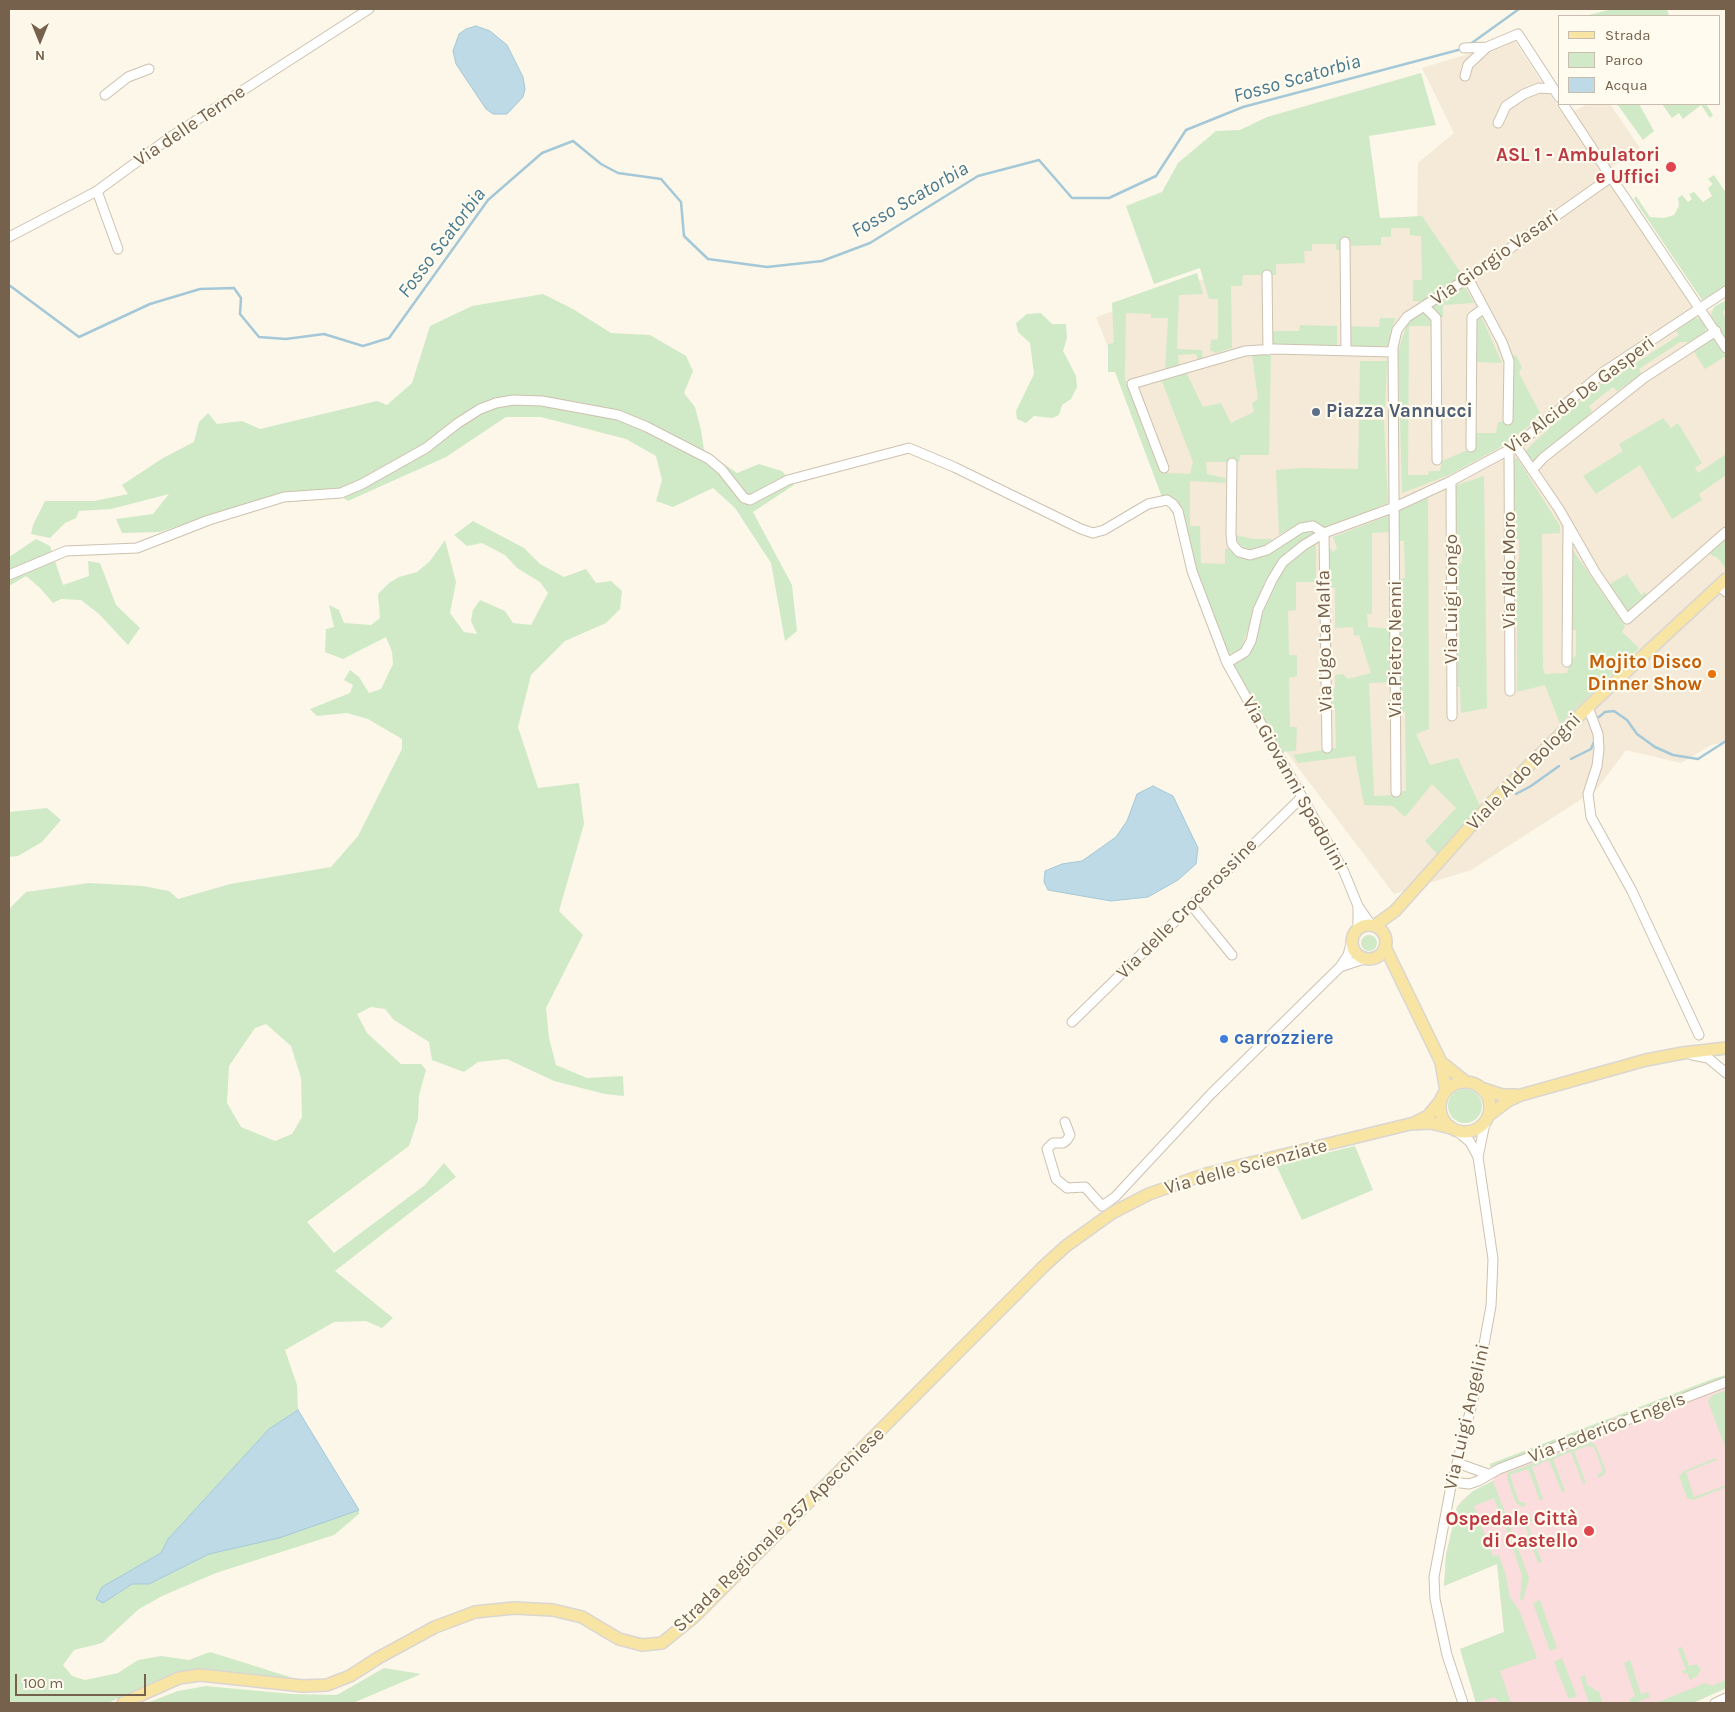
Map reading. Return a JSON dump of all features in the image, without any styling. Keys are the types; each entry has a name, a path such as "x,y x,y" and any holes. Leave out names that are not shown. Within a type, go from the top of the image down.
{"main road":[{"name":"Viale Aldo Bologni","path":"1373,926 1395,911 1494,800 1588,707 1724,586"},
{"name":"Viale Aldo Bologni","path":"1386,943 1388,925 1395,911"},
{"path":"1397,974 1369,959 1355,954 1351,944 1358,928 1373,926 1382,931 1397,974 1441,1062 1442,1115 1454,1129 1472,1131 1508,1101 1521,1094"},
{"path":"1369,959 1379,956 1386,943"},
{"path":"1441,1062 1466,1082 1502,1095 1521,1094 1667,1056 1726,1048"},
{"path":"1443,1096 1455,1084 1466,1082"},
{"path":"1481,1088 1490,1101 1486,1120"},
{"name":"Via delle Scienziate","path":"1066,1246 1112,1213 1149,1194 1206,1174 1410,1124 1428,1116 1443,1096"},
{"name":"Via delle Scienziate","path":"1410,1124 1431,1123 1454,1129"},
{"name":"Strada Regionale 257 Apecchiese","path":"124,1703 179,1678 200,1675 303,1686 327,1685 350,1676 378,1658 435,1627 475,1612 514,1608 553,1610 582,1617 619,1639 642,1645 662,1643 694,1617 916,1396 995,1314 1066,1246"}],"street":[{"name":"Via delle Terme","path":"9,237 97,191 172,136 368,9"},
{"path":"1464,48 1487,47 1518,34 1556,93"},
{"path":"1465,76 1468,65 1487,47"},
{"path":"106,95 128,77 149,69"},
{"path":"1498,123 1506,106 1524,94 1539,88 1556,93"},
{"path":"1564,105 1726,348"},
{"name":"Via Giorgio Vasari","path":"1395,506 1393,352 1397,330 1407,317 1468,278 1611,177"},
{"path":"97,191 118,249"},
{"path":"1345,242 1346,351"},
{"path":"1267,275 1268,350"},
{"path":"1468,278 1502,342 1509,361 1508,420"},
{"name":"Via Alcide De Gasperi","path":"1226,663 1246,652 1264,594 1284,562 1304,545 1324,533 1395,506 1451,481 1513,448 1605,371 1699,307 1726,291"},
{"path":"1424,306 1436,318 1438,331 1437,460"},
{"path":"1471,447 1472,317 1483,309"},
{"path":"1532,470 1543,458 1644,378 1716,331"},
{"path":"1164,468 1132,384 1246,351 1393,352"},
{"name":"Via Giovanni Spadolini","path":"9,575 66,551 137,548 209,520 284,497 341,493 362,484 417,453 480,409 496,403 513,400 542,401 618,416 661,433 709,459 722,470 744,498 750,500 788,480 909,448 954,467 1081,530 1093,532 1104,530 1148,504 1167,500 1174,504 1178,512 1192,571 1226,663 1344,872 1358,906 1373,926"},
{"path":"1513,448 1532,470 1568,525 1595,572 1627,619 1726,532"},
{"name":"Via Aldo Moro","path":"1510,690 1513,448"},
{"path":"1232,463 1231,534 1232,544 1239,552 1250,555 1267,550 1301,528 1313,526 1324,533"},
{"name":"Via Luigi Longo","path":"1451,481 1452,716"},
{"name":"Via Pietro Nenni","path":"1395,506 1396,792"},
{"path":"1567,662 1568,525"},
{"name":"Via Ugo La Malfa","path":"1324,533 1327,748"},
{"path":"1588,707 1598,734 1599,749 1597,766 1588,794 1591,817 1632,891 1699,1036"},
{"name":"Via delle Crocerossine","path":"1072,1022 1302,796"},
{"path":"1192,906 1232,955"},
{"name":"Via Giovanni Spadolini","path":"1358,906 1358,928"},
{"path":"1065,1122 1070,1135 1067,1140 1063,1143 1053,1143 1047,1149 1056,1179 1067,1188 1085,1187 1102,1206 1116,1197 1211,1094 1340,967 1348,954 1351,944"},
{"path":"1340,967 1369,959"},
{"path":"1667,1056 1702,1056 1713,1061 1726,1073"},
{"name":"Via Luigi Angelini","path":"1478,1157 1486,1120"},
{"name":"Via Luigi Angelini","path":"1454,1129 1470,1142 1478,1157 1493,1259 1493,1282 1476,1388 1452,1482 1436,1559 1435,1599 1447,1655 1463,1703"},
{"name":"Via Federico Engels","path":"1452,1482 1469,1484 1488,1474 1726,1382"},
{"path":"1457,1463 1488,1474"},
{"path":"1715,1703 1726,1698"}],"shaded area":[{"path":"1514,40 1564,116 1586,105 1611,105 1640,148 1605,172 1701,316 1726,301 1726,742 1711,745 1681,763 1626,750 1597,789 1471,870 1394,894 1287,753 1195,564 1096,317 1367,221 1417,223 1418,163 1454,133 1422,68"},
{"name":"Ospedale Città di Castello","path":"1726,1375 1726,1688 1693,1703 1476,1703 1460,1649 1504,1632 1497,1564 1444,1586 1446,1555 1457,1507 1462,1500 1473,1491 1494,1480 1490,1464"}],"green space":[{"path":"1612,9 1667,9 1669,15 1589,15"},
{"path":"1421,73 1436,125 1369,136 1380,218 1422,216 1463,276 1423,302 1413,301 1413,280 1422,280 1421,236 1410,235 1410,228 1391,228 1391,237 1381,237 1381,245 1351,246 1351,242 1345,242 1345,250 1336,250 1336,244 1312,244 1312,251 1304,251 1305,263 1276,264 1276,275 1243,275 1242,286 1231,286 1232,348 1216,353 1210,350 1211,340 1218,339 1218,299 1209,299 1200,268 1154,284 1126,206 1162,192 1178,163 1216,131 1240,130 1267,117"},
{"path":"1618,105 1640,105 1654,131 1643,140"},
{"path":"1663,105 1701,105 1683,119 1679,113 1672,118"},
{"path":"1701,105 1707,105 1713,115 1710,118"},
{"path":"1714,175 1726,193 1726,286 1702,300 1634,199 1636,196 1650,217 1664,218 1674,215 1679,206 1678,198 1682,195 1688,202 1692,199 1689,194 1694,192 1703,202 1712,196 1708,188 1713,184 1708,179"},
{"path":"1197,273 1203,294 1179,295 1177,349 1202,350 1203,361 1198,362 1196,354 1178,355 1179,367 1165,371 1168,318 1151,318 1151,314 1126,313 1125,379 1159,470 1164,468 1168,473 1190,474 1193,462 1161,379 1186,372 1203,407 1221,403 1231,423 1254,412 1252,403 1258,399 1252,355 1271,355 1269,455 1240,455 1239,462 1206,462 1207,474 1225,478 1226,483 1190,481 1190,526 1200,526 1201,563 1225,564 1225,549 1231,548 1252,558 1303,532 1310,530 1314,534 1294,547 1278,562 1264,584 1241,649 1230,654 1224,651 1196,577 1177,502 1171,497 1162,497 1115,372 1108,372 1108,344 1114,343 1112,303"},
{"path":"1464,285 1474,303 1443,305 1443,317 1439,317 1430,307"},
{"path":"543,294 573,309 611,333 650,335 686,356 693,371 684,393 695,407 704,450 737,473 759,464 782,471 794,485 753,512 792,585 797,631 785,641 771,563 735,508 713,488 673,507 656,501 662,480 656,456 626,439 541,417 506,417 446,457 348,501 329,489 279,493 160,532 122,533 116,519 153,514 169,494 111,509 79,511 76,518 65,523 50,538 31,534 33,525 45,501 94,501 128,494 122,485 163,458 194,442 199,422 208,413 217,424 242,421 260,429 377,401 387,405 412,383 430,326 472,306"},
{"path":"1726,300 1726,309 1722,312 1726,319 1726,342 1711,315 1714,307"},
{"path":"1425,312 1433,319 1432,326 1409,326 1408,475 1428,475 1429,471 1440,471 1442,461 1465,451 1475,451 1476,433 1496,433 1498,422 1511,422 1512,357 1516,355 1522,367 1519,373 1540,413 1533,419 1534,422 1504,445 1449,475 1402,493 1398,352 1407,323"},
{"path":"1041,313 1052,324 1066,324 1067,338 1063,351 1076,376 1077,387 1071,399 1062,405 1059,415 1052,418 1034,416 1026,423 1017,419 1016,411 1034,374 1030,343 1018,332 1016,323 1027,314"},
{"path":"1481,316 1502,363 1475,362 1474,319"},
{"path":"1380,318 1395,318 1388,346 1346,346 1345,326 1379,327"},
{"path":"1694,318 1702,319 1706,326 1705,332 1691,342 1680,342 1639,369 1642,374 1617,391 1613,387 1589,406 1592,411 1588,416 1542,457 1532,462 1526,455 1526,450 1569,410 1614,373 1616,376 1679,335 1676,331"},
{"path":"1300,325 1337,326 1337,347 1268,345 1268,331 1299,331"},
{"path":"1712,333 1726,356 1705,369 1691,347"},
{"path":"1360,361 1387,361 1385,412 1359,412"},
{"path":"1663,418 1671,428 1678,423 1702,463 1695,468 1698,473 1726,454 1726,475 1699,494 1702,500 1672,519 1640,465 1596,494 1583,476 1623,451 1619,444"},
{"path":"1359,420 1384,420 1388,503 1325,529 1299,524 1279,535 1276,470 1303,468 1358,469"},
{"path":"1517,458 1560,526 1560,533 1542,534 1543,669 1545,674 1567,673 1570,661 1576,655 1576,630 1567,629 1568,543 1625,626 1622,632 1639,648 1560,724 1545,685 1517,692 1517,624 1510,624 1510,605 1517,604 1517,582 1510,581 1510,563 1519,562 1519,539 1510,539 1509,462"},
{"path":"1484,476 1487,708 1461,713 1460,687 1452,687 1452,651 1460,649 1459,609 1452,610 1452,565 1462,563 1460,535 1452,534 1451,487"},
{"path":"1428,498 1429,729 1416,734 1430,765 1458,758 1480,806 1437,854 1425,841 1456,808 1432,784 1405,817 1393,806 1364,805 1355,756 1298,763 1293,755 1336,748 1335,708 1326,708 1326,689 1335,688 1335,675 1343,674 1348,679 1371,673 1359,635 1354,636 1353,627 1335,628 1335,588 1325,587 1324,549 1330,548 1333,552 1337,548 1333,537 1390,515 1390,532 1372,533 1372,614 1367,614 1368,627 1396,629 1396,580 1405,578 1404,541 1396,541 1395,512","holes":["1396,682 1396,712 1405,712 1406,791 1396,792 1396,795 1374,796 1369,683"]},
{"path":"473,521 524,548 540,564 564,577 586,569 596,583 611,581 622,591 620,609 606,623 565,641 531,675 518,727 538,788 579,783 584,824 559,911 583,935 546,1008 549,1038 556,1065 587,1078 623,1076 624,1096 605,1094 554,1081 507,1059 478,1062 464,1072 432,1060 429,1042 394,1020 385,1009 371,1007 357,1014 367,1033 401,1064 421,1064 426,1070 419,1095 418,1119 409,1146 307,1222 334,1253 425,1185 444,1163 456,1177 335,1271 393,1318 382,1328 366,1321 334,1322 285,1350 297,1385 298,1410 269,1429 168,1539 161,1553 102,1587 103,1603 132,1584 149,1584 209,1554 279,1537 359,1510 359,1514 334,1535 216,1573 162,1596 139,1609 102,1643 74,1650 63,1665 72,1676 85,1680 118,1673 138,1660 161,1656 189,1660 210,1652 293,1678 296,1682 209,1670 179,1673 158,1680 108,1703 9,1703 9,909 26,892 89,883 143,886 169,891 178,899 230,884 331,867 358,836 402,749 402,739 368,719 347,713 317,716 310,709 350,693 353,685 344,680 350,670 359,677 369,693 381,689 393,664 392,652 386,637 343,659 325,652 326,629 334,627 329,605 339,610 344,623 371,625 380,618 378,594 389,583 399,577 417,572 430,561 445,540 456,582 450,613 464,632 477,634 471,621 473,610 480,600 505,611 513,623 531,625 548,593 540,582 517,568 505,555 482,543 467,546 454,535","holes":["266,1024 291,1046 301,1078 302,1117 292,1134 275,1141 241,1127 227,1103 229,1066 255,1028"]},
{"path":"1231,534 1253,539 1273,539 1265,546 1251,551 1242,549"},
{"path":"1721,537 1726,542 1725,568 1718,558 1705,552"},
{"path":"36,539 50,546 63,585 89,576 88,561 100,563 116,605 140,628 128,645 99,614 81,600 61,599 53,603 26,576 9,586 9,557"},
{"path":"1316,542 1316,582 1296,582 1296,610 1288,611 1289,655 1297,655 1297,676 1289,678 1290,727 1297,727 1296,751 1279,752 1232,664 1247,655 1266,596 1283,569 1299,551"},
{"path":"1627,574 1641,595 1645,592 1651,599 1627,619 1605,587"},
{"path":"47,808 61,820 42,842 18,856 9,857 9,812"},
{"path":"1369,935 1377,943 1369,951 1361,943"},
{"path":"1465,1089 1472,1090 1477,1094 1481,1099 1481,1113 1477,1118 1472,1122 1465,1123 1458,1122 1453,1118 1449,1113 1448,1106 1449,1099 1453,1094 1458,1090"},
{"path":"1355,1146 1373,1190 1302,1220 1276,1165"},
{"path":"1726,1375 1726,1378 1619,1418 1617,1416 1612,1418 1612,1421 1490,1467 1490,1464 1715,1378"},
{"path":"1726,1390 1726,1449 1708,1402 1711,1396"},
{"path":"1591,1442 1596,1446 1606,1471 1604,1475 1598,1478 1597,1475 1603,1471 1594,1447 1587,1446 1574,1451 1586,1483 1583,1484 1571,1452 1553,1459 1565,1491 1562,1492 1549,1460 1532,1467 1543,1499 1540,1501 1528,1469 1510,1475 1519,1502 1524,1502 1526,1505 1522,1507 1516,1503 1507,1479 1507,1473"},
{"path":"1716,1458 1717,1460 1686,1472 1694,1497 1726,1485 1726,1487 1693,1500 1687,1498 1679,1476 1684,1471"},
{"path":"1493,1481 1506,1515 1501,1517 1494,1498 1474,1506 1493,1556 1499,1555 1510,1597 1519,1610 1537,1658 1500,1671 1511,1703 1501,1703 1494,1697 1476,1703 1460,1649 1504,1632 1497,1564 1444,1586 1446,1555 1457,1507 1473,1491"},
{"path":"1531,1517 1532,1521 1527,1523 1542,1562 1538,1563 1524,1523"},
{"path":"1509,1524 1529,1578 1523,1601 1520,1599 1522,1575 1505,1526"},
{"path":"1540,1600 1557,1648 1550,1651 1533,1603"},
{"path":"1682,1647 1689,1666 1697,1664 1701,1670 1697,1676 1690,1680 1687,1673 1683,1674 1682,1671 1686,1670 1678,1648"},
{"path":"1562,1658 1577,1696 1569,1699 1554,1662"},
{"path":"1630,1660 1641,1694 1648,1692 1650,1697 1635,1703 1631,1703 1629,1700 1635,1696 1624,1663"},
{"path":"384,1668 421,1674 353,1703 147,1703 178,1691 206,1686 292,1694 337,1695"},
{"path":"1585,1675 1587,1685 1599,1692 1603,1703 1589,1703 1580,1677"},
{"path":"1726,1680 1726,1688 1693,1703 1656,1703 1705,1683 1712,1686"}],"water":[{"path":"476,26 490,31 507,45 523,77 525,89 523,97 507,114 493,114 486,109 456,64 453,51 459,34 466,29"},
{"path":"1153,786 1173,796 1198,848 1196,864 1178,880 1148,897 1111,901 1048,890 1044,882 1045,871 1062,864 1082,861 1116,837 1127,821 1137,794"},
{"path":"298,1410 359,1510 279,1538 209,1554 149,1584 132,1584 103,1603 96,1599 102,1587 161,1553 168,1539 269,1429"}],"waterway":[{"name":"Fosso Scatorbia","path":"1469,45 1519,9"},
{"name":"Fosso Scatorbia","path":"9,285 79,337 150,304 200,289 234,288 241,298 240,314 259,337 286,339 324,334 363,346 389,338 488,200 542,153 573,141 601,164 618,173 661,179 681,202 684,236 708,259 767,267 822,261 870,243 978,176 1039,160 1072,198 1109,198 1156,176 1186,130 1243,107 1462,49"},
{"path":"1599,717 1605,712 1614,711 1627,720 1637,734 1655,747 1673,755 1698,759 1726,741"},
{"path":"1571,759 1591,749 1594,742"},
{"path":"1516,794 1559,766"}],"place":[{"name":"ASL 1 - Ambulatori e Uffici","path":"1671,167"},
{"name":"Piazza Vannucci","path":"1316,412"},
{"name":"Mojito Disco Dinner Show","path":"1712,674"},
{"name":"carrozziere","path":"1224,1039"},
{"name":"Ospedale Città di Castello","path":"1589,1531"}]}
